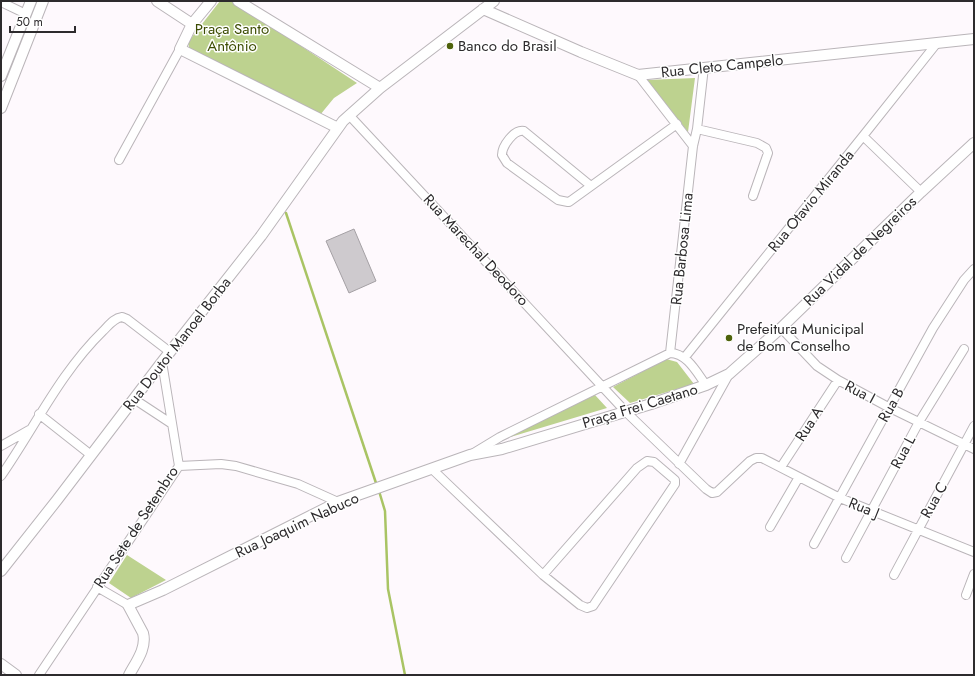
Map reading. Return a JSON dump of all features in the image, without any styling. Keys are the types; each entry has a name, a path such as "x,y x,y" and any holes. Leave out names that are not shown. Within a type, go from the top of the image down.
{"street":[{"path":"1,76 31,1"},
{"path":"1,108 43,1"},
{"path":"157,1 192,24"},
{"path":"119,160 180,49 192,24 211,1"},
{"path":"238,1 380,88"},
{"name":"Rua Doutor Manoel Borba","path":"1,570 261,236 338,128 350,114 380,88 494,1"},
{"path":"1,2 26,14"},
{"name":"Rua Cleto Campelo","path":"483,9 638,75 974,39"},
{"name":"Rua Otavio Miranda","path":"685,357 937,43"},
{"path":"180,49 338,128"},
{"name":"Rua Barbosa Lima","path":"670,353 704,67"},
{"path":"638,75 694,146"},
{"name":"Rua Marechal Deodoro","path":"350,114 626,412 681,467 706,489 714,493 750,461 756,458"},
{"path":"591,186 524,131 519,130 516,132 502,150 502,155 507,163 561,202 569,202 677,124"},
{"path":"697,129 757,143 766,148 768,153 753,196"},
{"path":"863,136 921,192"},
{"name":"Rua Vidal de Negreiros","path":"706,385 729,374 781,328 921,192 973,145"},
{"name":"Rua B","path":"814,544 933,328 964,280 974,269"},
{"path":"1,476 39,414 72,366 93,341 114,320 122,317 127,319 170,352"},
{"name":"Rua I","path":"781,328 817,366 838,380 890,408 974,449"},
{"name":"Rua L","path":"846,558 919,422 964,349"},
{"path":"670,353 685,357"},
{"name":"Praça Frei Caetano","path":"470,455 500,437 670,353"},
{"name":"Praça Frei Caetano","path":"470,455 502,449 626,412 706,385 685,357"},
{"name":"Rua Sete de Setembro","path":"39,675 178,466 162,362"},
{"name":"Praça Frei Caetano","path":"673,478 681,467 729,374"},
{"name":"Rua A","path":"781,467 838,380"},
{"path":"134,399 172,424"},
{"path":"39,414 91,455"},
{"name":"Rua C","path":"894,575 974,426"},
{"path":"1,446 30,429"},
{"name":"Rua Joaquim Nabuco","path":"128,605 163,590 343,500 470,455"},
{"name":"Rua J","path":"756,458 766,460 781,467 840,498 974,552"},
{"path":"432,469 543,575 583,608 590,608 599,597 674,484 675,481 673,478 654,462 647,461 637,468 543,575"},
{"path":"178,466 222,464 236,466 298,484 343,500"},
{"path":"770,527 798,477"},
{"path":"966,595 974,574"},
{"path":"97,587 128,605 144,638 142,649 129,675"},
{"path":"1,664 12,674"}],"green space":[{"name":"Praça Santo Antônio","path":"220,1 233,1 357,83 334,98 320,115 190,52 188,42"},
{"path":"695,78 688,132 647,80"},
{"path":"666,359 677,362 694,384 630,403 613,387"},
{"path":"595,395 607,408 491,443"},
{"path":"127,555 166,580 131,598 109,583"}],"building":[{"path":"354,229 376,281 349,293 326,241"}],"waterway":[{"path":"286,213 377,486"},
{"path":"379,491 385,511 388,589 405,675"}],"place":[{"name":"Banco do Brasil","path":"450,46"},
{"name":"Prefeitura Municipal de Bom Conselho","path":"729,338"}]}
